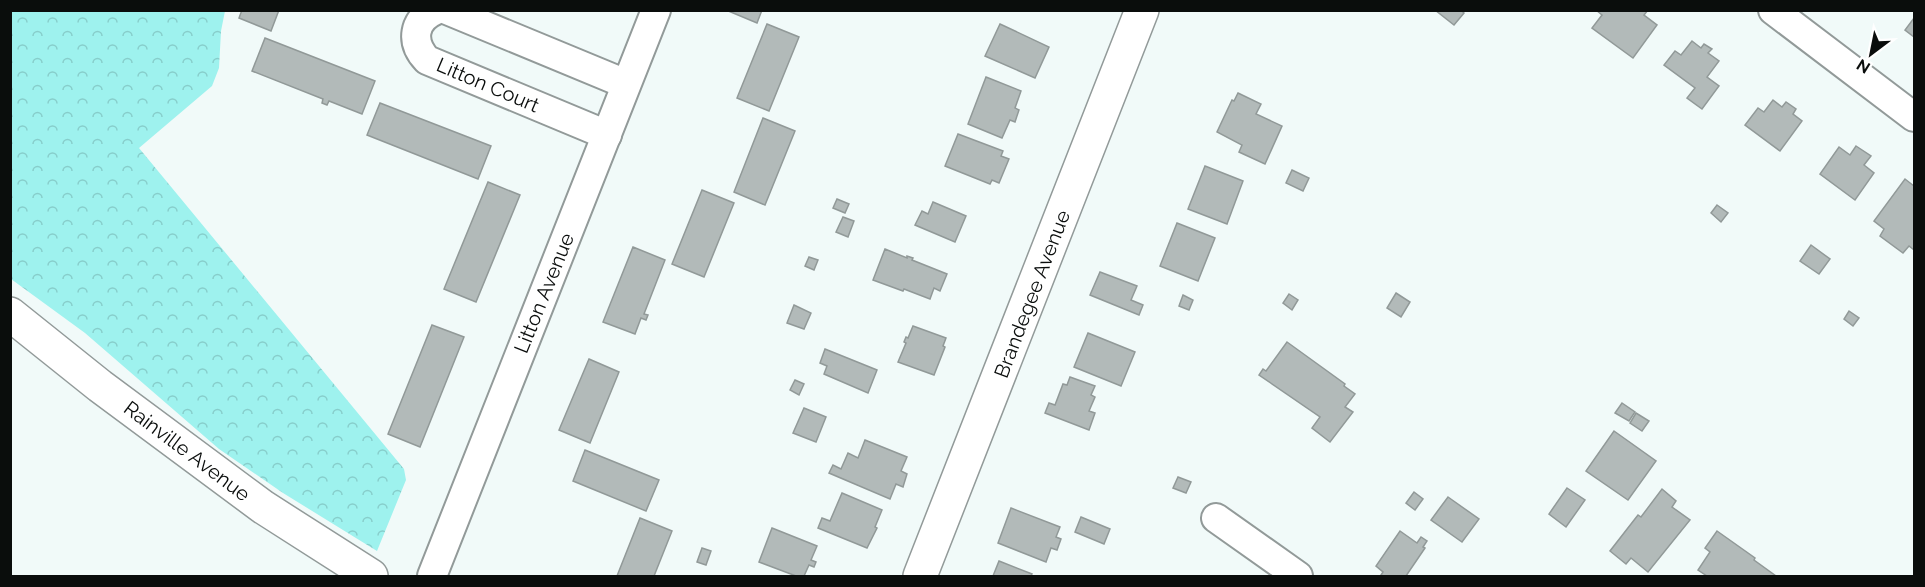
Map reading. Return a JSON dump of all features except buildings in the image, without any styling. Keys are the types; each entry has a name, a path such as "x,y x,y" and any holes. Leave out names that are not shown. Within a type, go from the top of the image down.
{"street":[{"name":"Litton Court","path":"436,10 421,20 415,36 416,45 427,60 607,135"},
{"path":"447,10 626,84"},
{"name":"Litton Avenue","path":"432,576 656,10"},
{"name":"Brandegee Avenue","path":"920,576 1142,10"},
{"path":"1773,10 1914,117"},
{"name":"Rainville Avenue","path":"10,314 100,386 262,507 371,576"},
{"path":"1216,518 1298,576"}],"green space":[{"path":"11,10 225,11 221,31 219,68 212,86 139,148 404,469 406,480 377,551 283,493 219,449 85,333 11,279"}]}
